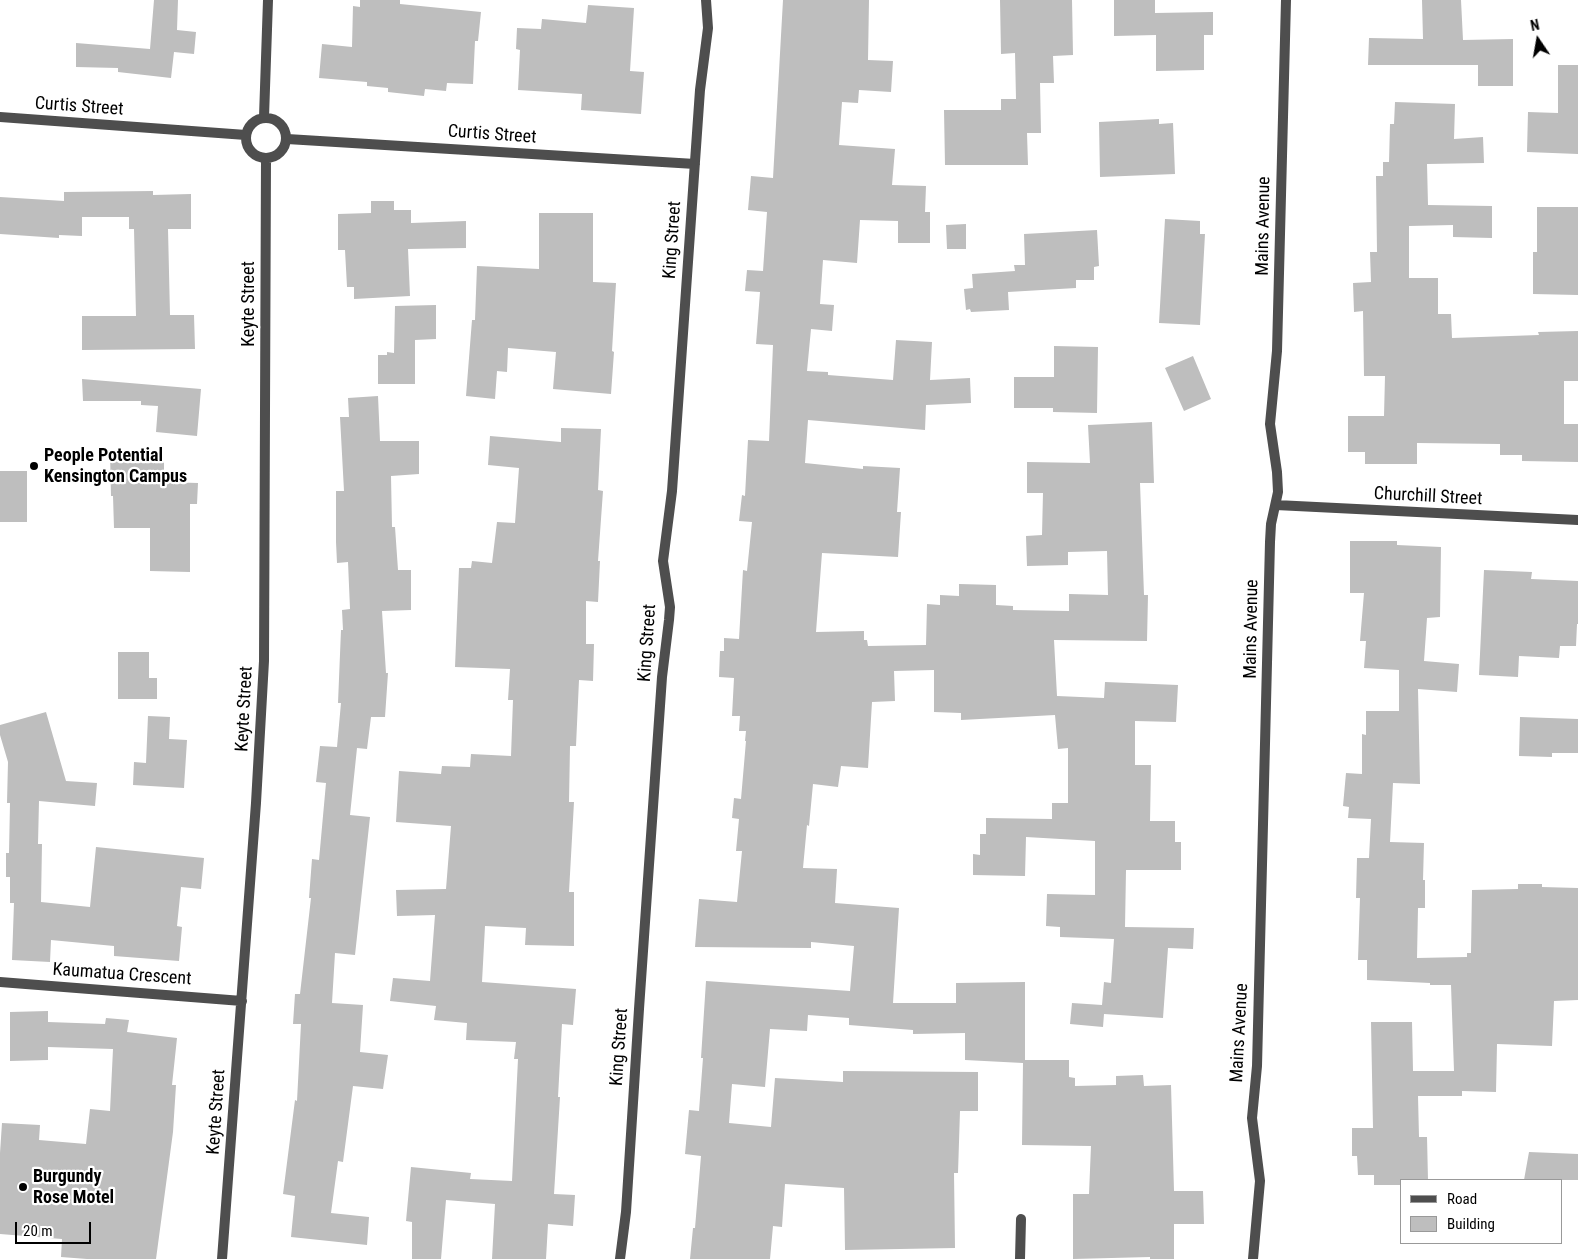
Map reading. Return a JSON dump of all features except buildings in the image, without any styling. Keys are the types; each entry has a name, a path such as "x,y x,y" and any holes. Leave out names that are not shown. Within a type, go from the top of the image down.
{"street":[{"path":"264,117 268,0"},
{"name":"King Street","path":"620,1259 626,1212 639,999 662,687 670,620 670,607 663,561 672,491 700,90 708,28 706,0"},
{"name":"Mains Avenue","path":"1254,1259 1260,1181 1252,1113 1257,1066 1270,542 1278,492 1270,424 1277,351 1286,0"},
{"name":"Curtis Street","path":"0,117 246,135"},
{"path":"264,117 277,120 283,125 287,139 280,153 274,157 266,158 259,157 248,149 246,135 252,123 264,117"},
{"name":"Curtis Street","path":"287,139 695,164"},
{"name":"Keyte Street","path":"222,1259 256,813 264,661 266,158"},
{"name":"Churchill Street","path":"1276,505 1578,520"},
{"name":"Kaumatua Crescent","path":"0,982 242,1001"},
{"path":"1020,1259 1021,1219"}],"place":[{"name":"People Potential Kensington Campus","path":"34,466"},
{"name":"Burgundy Rose Motel","path":"23,1187"}]}
